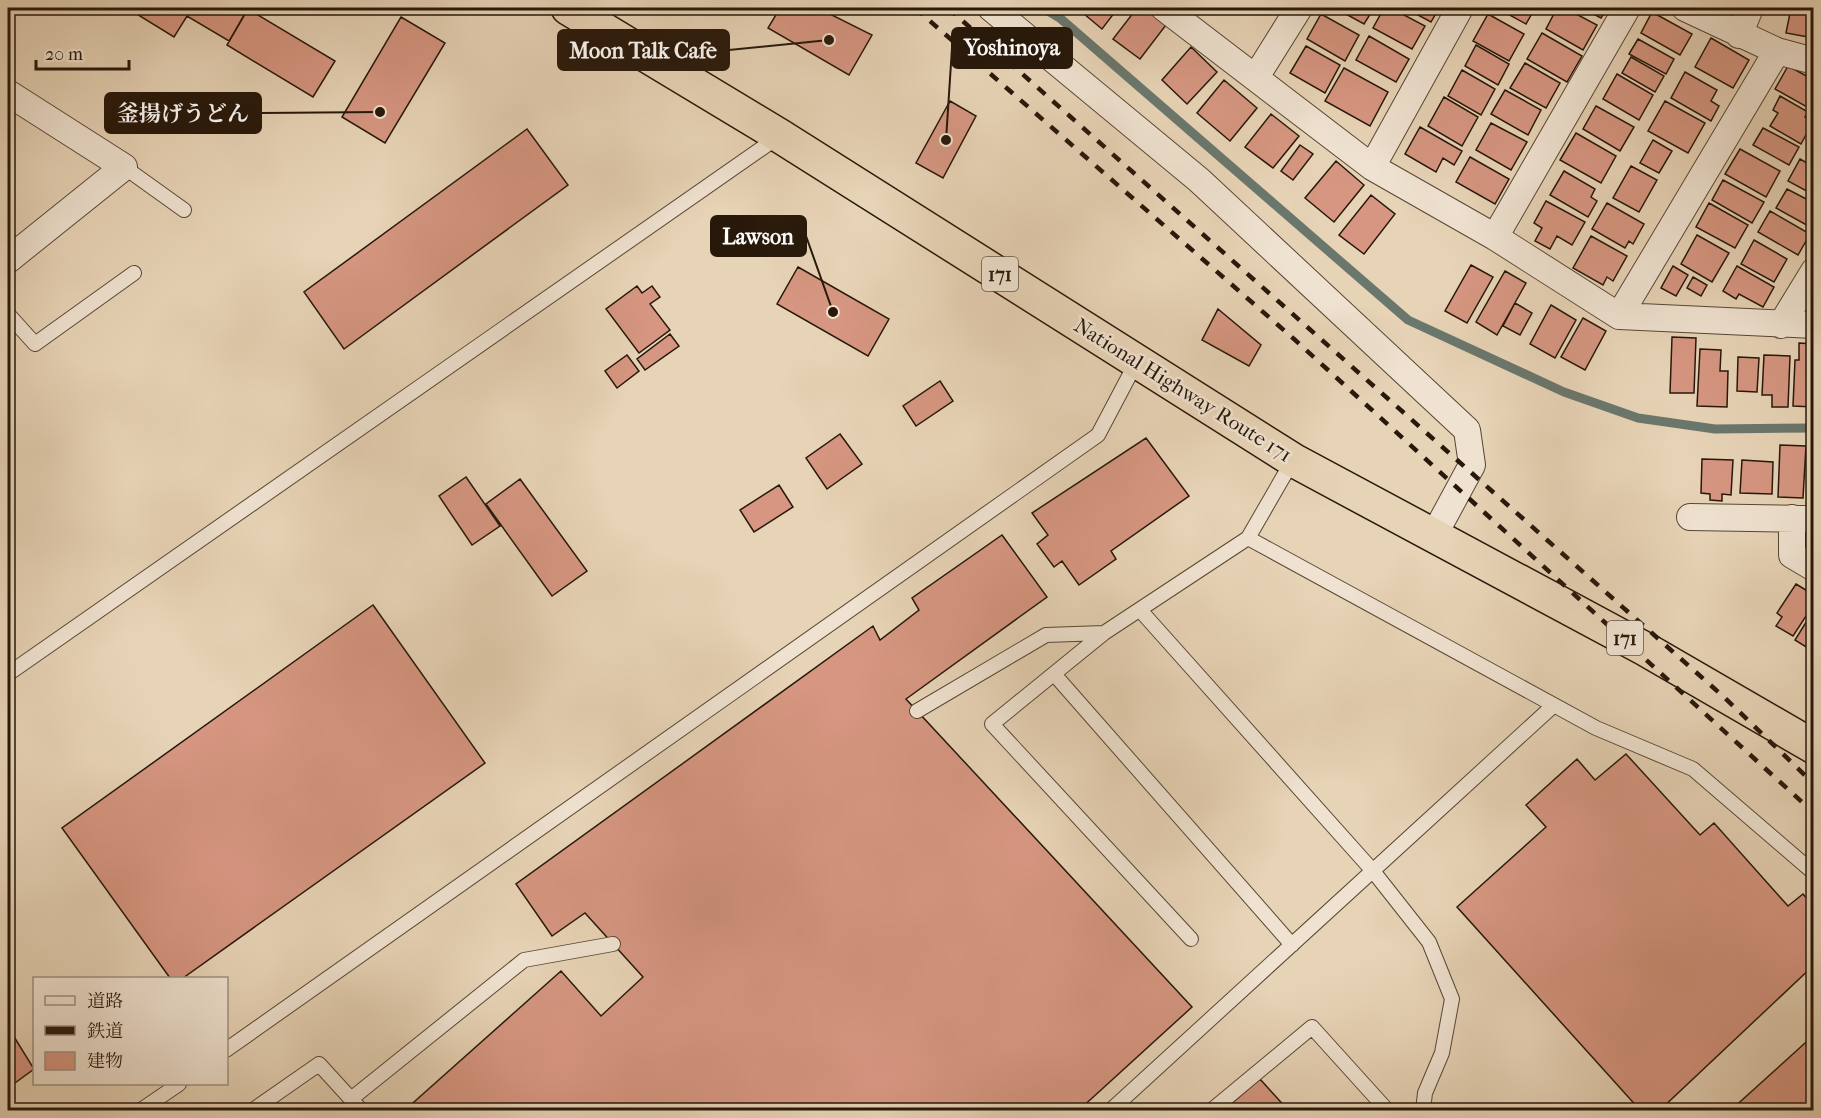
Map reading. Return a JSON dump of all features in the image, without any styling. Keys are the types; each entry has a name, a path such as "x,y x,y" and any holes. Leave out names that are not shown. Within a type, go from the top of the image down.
{"highway":[{"name":"National Highway Route 171","path":"568,8 780,136 1293,460 1645,649 1814,747"}],"street":[{"path":"991,8 1199,180 1467,430 1472,465 1433,537"},
{"path":"1164,8 1372,167 1495,237 1619,316 1814,326"},
{"path":"1256,77 1299,8"},
{"path":"1372,167 1460,8"},
{"path":"1495,237 1627,8"},
{"path":"1685,8 1777,51 1814,61"},
{"path":"1739,35 1750,8"},
{"path":"1619,316 1777,51"},
{"path":"8,93 124,167 8,260"},
{"path":"1782,325 1814,270"},
{"path":"1690,517 1803,519 1792,555 1814,568"}],"lane":[{"path":"8,674 780,136"},
{"path":"124,167 184,210"},
{"path":"8,314 35,344 135,273"},
{"path":"228,1049 1098,435 1137,361"},
{"path":"1191,939 992,724 1104,633 1248,537 1293,460"},
{"path":"1248,537 1596,728 1693,769 1814,873"},
{"path":"1140,610 1373,871 1430,942 1452,999 1442,1053 1425,1093 1423,1110"},
{"path":"917,711 1046,635 1104,633"},
{"path":"1054,674 1292,945"},
{"path":"1111,1110 1554,705"},
{"path":"351,1099 524,960 613,944"},
{"path":"1212,1110 1312,1027 1387,1110"},
{"path":"253,1110 319,1064 362,1110"},
{"path":"141,1110 176,1085"}],"building":[{"path":"138,8 248,8 229,41 187,16 174,37 135,13"},
{"path":"780,8 818,8 872,35 849,75 768,28"},
{"path":"1077,8 1118,8 1102,29"},
{"path":"1137,8 1143,8 1166,25 1140,59 1113,39"},
{"path":"1335,8 1374,8 1364,24"},
{"path":"1384,8 1391,8 1425,26 1412,49 1373,28"},
{"path":"1405,8 1439,8 1431,22"},
{"path":"1497,8 1535,8 1526,24"},
{"path":"1557,8 1565,8 1597,25 1583,50 1546,29"},
{"path":"1582,8 1607,8 1601,18"},
{"path":"1791,8 1814,8 1814,38 1786,33"},
{"path":"248,9 335,61 313,97 227,45"},
{"path":"1652,12 1692,34 1680,55 1641,33"},
{"path":"1321,14 1359,35 1345,61 1307,39"},
{"path":"1488,14 1524,34 1509,61 1473,41"},
{"path":"401,17 445,43 385,143 342,117"},
{"path":"1542,33 1582,56 1567,82 1527,59"},
{"path":"1369,36 1409,59 1396,82 1356,60"},
{"path":"1711,38 1749,60 1733,88 1695,67"},
{"path":"1638,39 1674,59 1666,74 1629,54"},
{"path":"1476,45 1509,64 1498,85 1465,66"},
{"path":"1306,46 1340,65 1325,93 1290,73"},
{"path":"1191,47 1217,72 1187,104 1162,80"},
{"path":"1631,57 1664,76 1655,92 1622,73"},
{"path":"1525,63 1560,83 1546,108 1510,88"},
{"path":"1788,66 1814,80 1814,111 1775,89"},
{"path":"1344,68 1388,92 1370,126 1325,101"},
{"path":"1462,70 1495,89 1481,115 1448,96"},
{"path":"1685,72 1717,90 1711,101 1719,106 1711,121 1671,98"},
{"path":"1617,74 1653,95 1639,120 1603,99"},
{"path":"1224,80 1257,108 1230,141 1197,113"},
{"path":"1505,90 1541,110 1528,135 1491,114"},
{"path":"1780,96 1808,112 1805,117 1813,122 1801,144 1770,126 1778,113 1773,110"},
{"path":"1444,97 1478,117 1462,146 1428,126"},
{"path":"950,101 976,116 943,178 916,163"},
{"path":"1665,101 1705,123 1688,153 1648,131"},
{"path":"1596,106 1634,127 1620,151 1583,129"},
{"path":"1271,114 1299,136 1273,168 1245,147"},
{"path":"1491,123 1527,142 1511,170 1476,150"},
{"path":"1420,127 1462,151 1454,165 1443,158 1436,172 1405,154"},
{"path":"1763,128 1799,147 1789,165 1753,145"},
{"path":"527,129 568,185 344,349 304,292"},
{"path":"1576,133 1616,156 1601,183 1560,160"},
{"path":"1653,140 1672,151 1659,173 1640,163"},
{"path":"1300,145 1313,154 1293,180 1281,171"},
{"path":"1740,149 1780,171 1766,197 1725,174"},
{"path":"1470,157 1509,179 1495,204 1456,182"},
{"path":"1800,159 1814,167 1814,195 1788,181"},
{"path":"1336,161 1364,185 1334,222 1305,198"},
{"path":"1631,166 1657,180 1639,212 1613,198"},
{"path":"1564,171 1595,189 1591,197 1597,201 1588,217 1550,195"},
{"path":"1723,180 1764,202 1752,223 1712,200"},
{"path":"1787,189 1814,203 1812,228 1776,208"},
{"path":"1371,195 1395,214 1364,254 1339,235"},
{"path":"1546,201 1585,222 1572,245 1557,236 1550,249 1535,241 1542,228 1534,223"},
{"path":"1607,203 1644,224 1633,244 1629,241 1625,248 1592,229"},
{"path":"1709,203 1748,225 1735,248 1696,227"},
{"path":"1770,211 1810,234 1798,255 1758,232"},
{"path":"1697,235 1729,253 1712,282 1681,264"},
{"path":"1591,236 1627,256 1613,281 1607,277 1603,285 1573,268"},
{"path":"1754,240 1787,259 1774,282 1741,264"},
{"path":"1471,265 1493,277 1467,323 1445,311"},
{"path":"1673,266 1688,275 1676,296 1661,288"},
{"path":"1737,266 1774,287 1763,307 1739,294 1736,299 1723,291"},
{"path":"798,267 889,319 868,356 777,304"},
{"path":"1505,271 1526,283 1497,335 1476,322"},
{"path":"1693,277 1707,285 1701,296 1687,288"},
{"path":"637,286 642,293 652,286 660,297 650,304 670,330 639,353 606,309"},
{"path":"1515,303 1532,313 1520,335 1503,326"},
{"path":"1551,305 1576,320 1555,358 1530,344"},
{"path":"1218,309 1261,345 1249,366 1202,340"},
{"path":"1583,318 1606,331 1585,370 1561,357"},
{"path":"670,334 679,346 645,370 637,359"},
{"path":"1672,337 1696,338 1694,393 1670,393"},
{"path":"1799,343 1814,344 1814,407 1793,406 1795,360 1799,360"},
{"path":"1700,349 1721,350 1720,371 1728,371 1727,407 1697,406"},
{"path":"627,355 639,371 617,388 605,371"},
{"path":"1764,355 1790,356 1788,407 1772,407 1772,395 1762,395"},
{"path":"1738,357 1759,358 1757,392 1737,391"},
{"path":"940,381 953,401 916,426 903,406"},
{"path":"840,434 862,464 827,489 806,458"},
{"path":"1146,438 1189,496 1111,551 1116,559 1079,585 1062,561 1054,567 1037,544 1048,535 1032,513"},
{"path":"1780,445 1806,446 1803,498 1778,497"},
{"path":"1702,459 1733,460 1731,495 1722,494 1722,501 1710,500 1710,494 1701,493"},
{"path":"1742,460 1773,462 1772,494 1740,493"},
{"path":"466,477 500,526 472,545 439,496"},
{"path":"520,479 587,571 552,596 486,504"},
{"path":"779,485 793,507 754,532 740,510"},
{"path":"1002,535 1047,597 906,699 1192,1007 1079,1110 405,1110 561,971 601,1016 643,977 585,913 552,936 516,884 873,626 880,640 919,610 912,598"},
{"path":"1796,584 1814,595 1814,604 1793,636 1776,626 1782,617 1777,613"},
{"path":"373,605 485,763 184,977 169,977 62,828"},
{"path":"1814,611 1814,652 1795,640"},
{"path":"1626,754 1700,835 1714,823 1788,906 1803,894 1814,907 1814,965 1660,1110 1640,1110 1457,907 1546,827 1526,805 1577,759 1595,780"},
{"path":"8,1027 33,1070 8,1088"},
{"path":"1814,1035 1814,1110 1731,1110"},
{"path":"1260,1079 1288,1110 1224,1110"}],"waterway":[{"path":"1043,8 1061,19 1408,320 1564,392 1638,418 1715,429 1814,428"}],"railway":[{"path":"915,8 1294,339 1814,813"},
{"path":"948,8 1725,698 1814,784"}],"place":[{"name":"Moon Talk Cafe","path":"829,40"},
{"name":"釜揚げうどん","path":"380,112"},
{"name":"Yoshinoya","path":"946,140"},
{"name":"Lawson","path":"833,312"}]}
